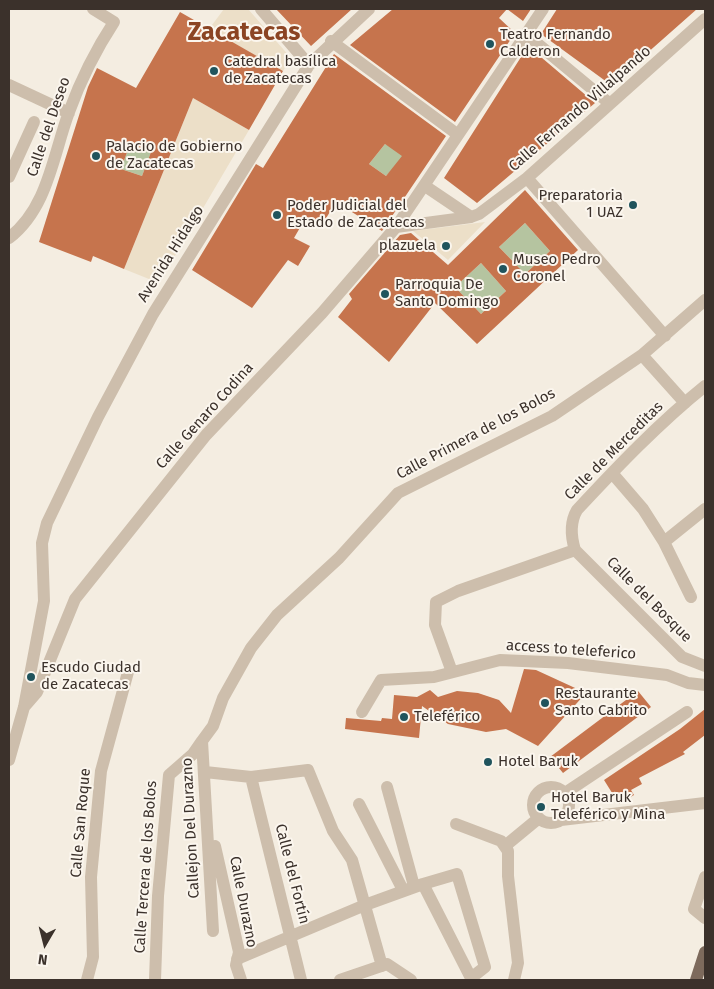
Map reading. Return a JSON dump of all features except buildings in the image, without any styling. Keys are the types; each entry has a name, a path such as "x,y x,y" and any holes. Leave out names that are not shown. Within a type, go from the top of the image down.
{"main road":[{"path":"696,980 705,952"}],"street":[{"name":"Calle del Deseo","path":"9,238 23,228 41,200 69,113 90,59 114,22 92,9"},
{"path":"261,9 309,64"},
{"name":"Avenida Hidalgo","path":"9,760 24,707 44,600 42,543 47,523 98,417 153,314 309,64 331,41 369,9"},
{"name":"Calle Genaro Codina","path":"24,707 37,692 75,599 206,435 322,313 396,227 542,9"},
{"name":"Calle Fernando Villalpando","path":"471,217 479,214 527,178 705,19"},
{"path":"526,34 609,103"},
{"path":"331,41 457,134"},
{"path":"9,84 69,113"},
{"path":"9,177 34,122"},
{"path":"527,178 665,336"},
{"path":"425,186 471,217"},
{"path":"396,227 471,217"},
{"name":"Calle Primera de los Bolos","path":"213,726 223,698 250,648 277,615 339,558 398,493 552,416 642,355 705,300"},
{"path":"642,355 684,403"},
{"name":"Calle de Merceditas","path":"575,550 571,537 573,516 612,473 684,403 705,386"},
{"path":"612,473 643,509 664,542 691,596"},
{"path":"664,542 705,509"},
{"path":"452,672 435,624 436,602 458,591 575,550"},
{"name":"Calle del Bosque","path":"575,550 682,656 705,666"},
{"name":"access to teleferico","path":"362,712 381,680 434,677 500,660 568,663 667,675 688,683 705,685"},
{"name":"Calle San Roque","path":"87,980 93,957 91,877 101,771 128,672"},
{"path":"565,793 687,712"},
{"name":"Callejon Del Durazno","path":"213,726 202,741 209,830 213,931"},
{"name":"Calle Tercera de los Bolos","path":"155,980 158,896 169,775 193,754 202,741"},
{"path":"205,772 250,776 308,770 333,831 352,860 382,966"},
{"name":"Calle del Fortín","path":"250,776 301,980"},
{"path":"387,786 413,886"},
{"path":"561,820 566,816 570,804 565,793 554,787 548,787 538,793 533,803 539,818 549,823 705,803"},
{"path":"237,959 365,904 413,886 458,874 485,967 472,979 413,886 359,804"},
{"path":"505,846 539,818"},
{"path":"456,824 501,841 508,850 508,876 518,963 514,980"},
{"name":"Calle Durazno","path":"209,830 217,853 240,952 236,965 241,980"},
{"path":"705,877 694,909 705,918"},
{"path":"340,980 387,964 411,980"}],"green space":[{"path":"130,144 151,152 142,176 121,169"},
{"path":"385,144 408,153 386,176 369,164"},
{"path":"525,223 550,251 525,274 499,247"},
{"path":"481,263 506,291 481,314 455,287"}],"shaded area":[{"path":"224,9 248,9 291,58 283,71 209,29"},
{"path":"193,98 249,130 159,283 124,269"},
{"name":"plazuela","path":"485,222 448,260 413,231"}],"place":[{"name":"Teatro Fernando Calderon","path":"490,44"},
{"name":"Catedral basílica de Zacatecas","path":"214,71"},
{"name":"Palacio de Gobierno de Zacatecas","path":"96,156"},
{"name":"Preparatoria 1 UAZ","path":"633,205"},
{"name":"Poder Judicial del Estado de Zacatecas","path":"277,215"},
{"name":"plazuela","path":"446,246"},
{"name":"Museo Pedro Coronel","path":"503,269"},
{"name":"Parroquia De Santo Domingo","path":"385,294"},
{"name":"Escudo Ciudad de Zacatecas","path":"31,677"},
{"name":"Restaurante Santo Cabrito","path":"545,703"},
{"name":"Teleférico","path":"404,717"},
{"name":"Hotel Baruk","path":"488,762"},
{"name":"Hotel Baruk Teleférico y Mina","path":"541,807"}],"district":[{"name":"Zacatecas","path":"244,33"}]}
